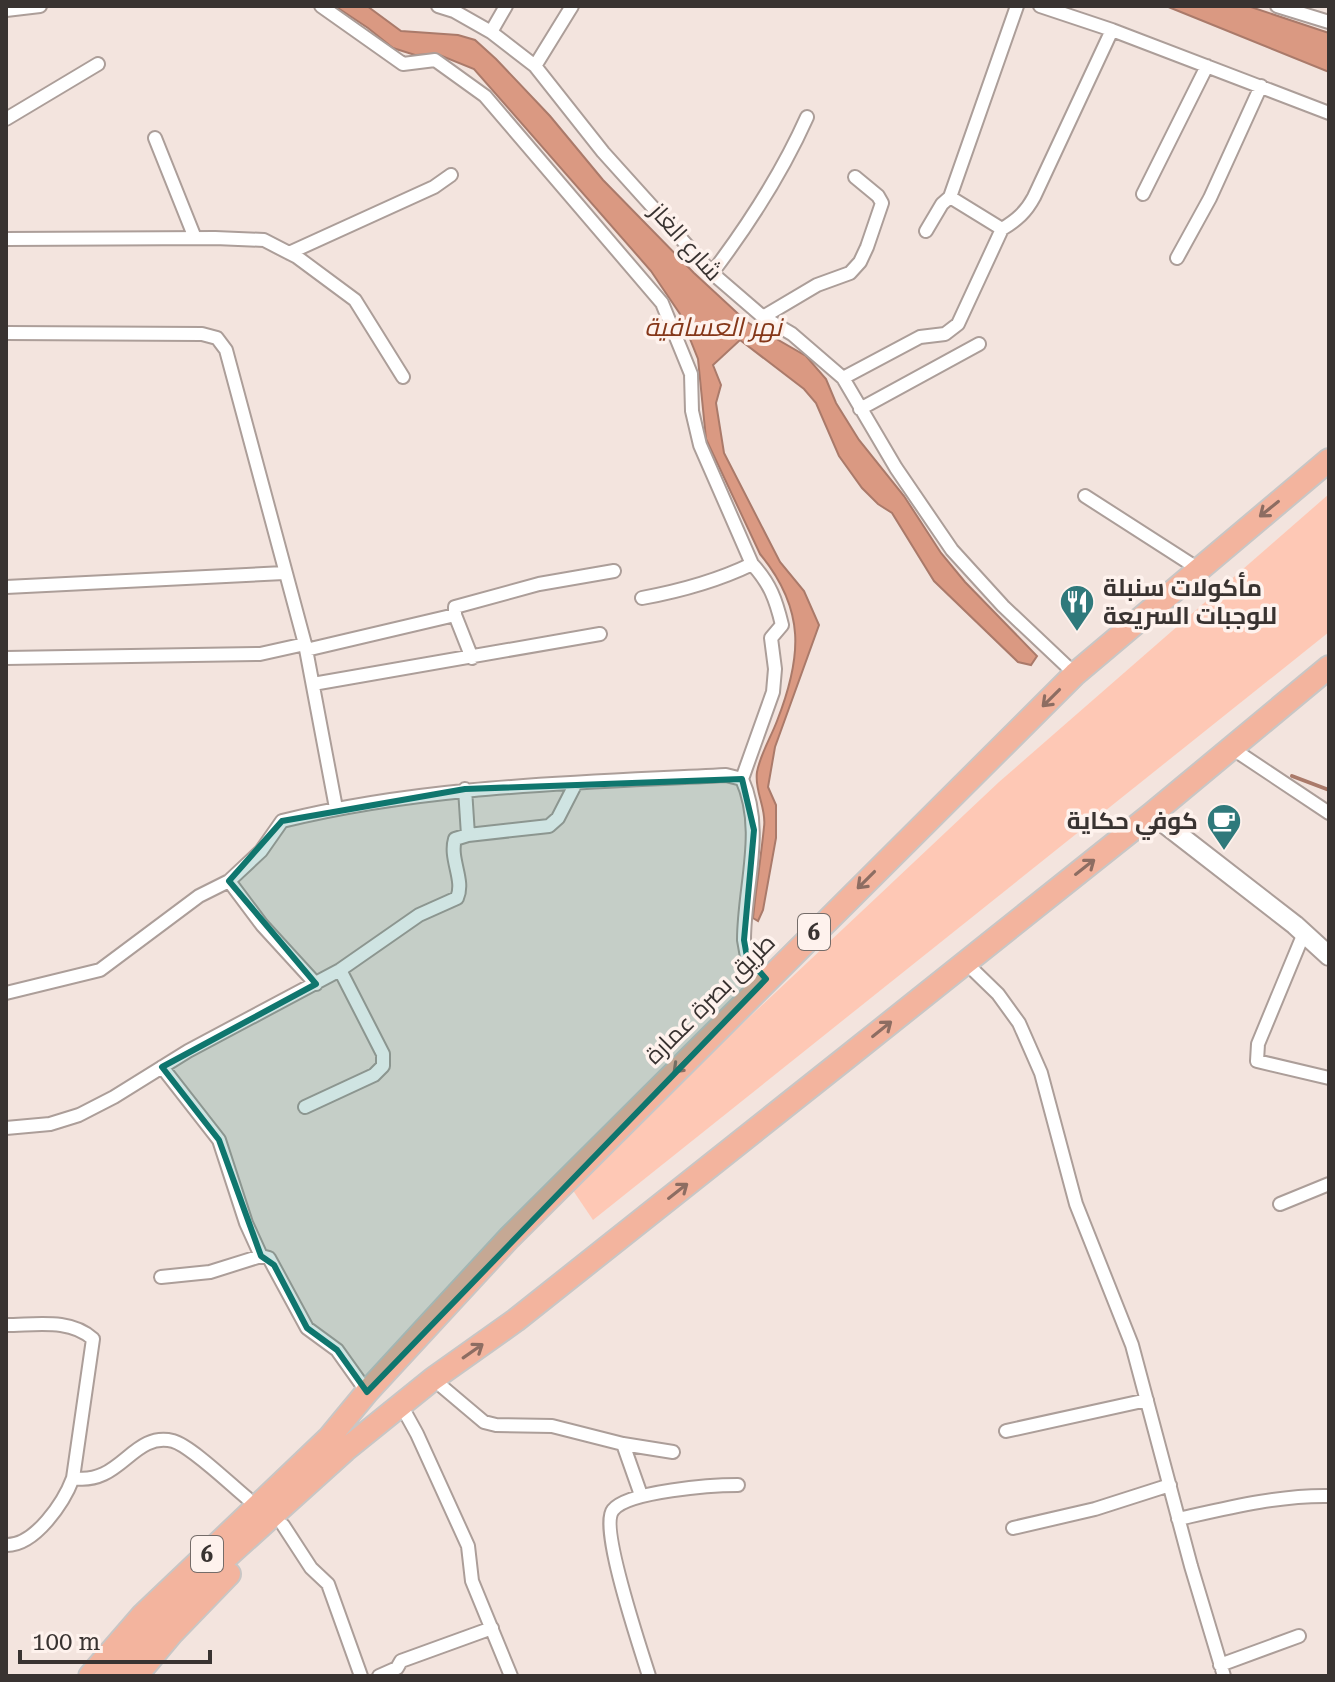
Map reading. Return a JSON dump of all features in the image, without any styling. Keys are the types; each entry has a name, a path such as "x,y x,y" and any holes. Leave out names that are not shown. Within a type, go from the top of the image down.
{"highway":[{"name":"طريق بصرة عمارة","path":"337,1444 367,1392 509,1238 766,979 1075,674 1197,568 1329,460"},
{"name":"6","path":"90,1676 142,1616 337,1444 401,1405 516,1320 1152,814 1329,667"},
{"path":"75,1676 157,1582 367,1392"},
{"path":"136,1676 195,1608 392,1426 401,1405"},
{"name":"6","path":"111,1676 191,1589 337,1444"}],"street":[{"path":"6,10 40,6"},
{"path":"321,6 403,64 435,60 485,96 662,303 691,374 692,411 700,445 752,564 776,598 782,625 771,638 775,669 773,692 742,779 750,797 754,830 744,940 747,957 766,979"},
{"name":"شارع الغاز","path":"438,6 455,9 535,66 603,152 712,273 763,317 792,334 843,378 896,468 952,550 1003,606 1075,674"},
{"path":"491,32 506,6"},
{"path":"535,66 572,6"},
{"path":"926,231 942,204 950,197 1017,6"},
{"path":"1040,6 1112,30 1329,113"},
{"path":"1277,6 1329,22"},
{"path":"843,378 920,337 945,334 958,324 1002,229 1027,210 1112,30"},
{"path":"6,119 98,64"},
{"path":"1143,194 1207,66"},
{"path":"1177,258 1210,198 1261,86"},
{"path":"712,273 743,231 790,156 807,117"},
{"path":"155,138 195,238"},
{"path":"289,253 434,187 451,175"},
{"path":"763,317 817,285 850,273 860,262 882,203 855,177"},
{"path":"950,197 1002,229"},
{"path":"6,239 264,240 289,253 355,300 403,377"},
{"path":"6,333 202,334 217,338 226,350 306,647 336,808"},
{"path":"860,409 979,344"},
{"path":"1085,496 1197,568"},
{"path":"642,598 676,592 730,575 752,564"},
{"path":"472,658 455,615 458,605 539,584 614,571"},
{"path":"6,587 284,573"},
{"path":"6,658 260,654 455,615"},
{"path":"313,684 600,634"},
{"path":"1230,747 1329,813"},
{"path":"6,993 100,970 199,896 229,881 261,851 282,821 336,808 465,789 726,775 742,779"},
{"path":"6,1128 50,1124 79,1115 340,970 419,915 457,898 461,890 452,850 455,839 549,826 558,818 576,783"},
{"path":"465,789 468,835"},
{"path":"1152,814 1329,956"},
{"path":"229,881 262,925 316,984"},
{"path":"1304,933 1258,1044 1257,1061 1329,1078"},
{"path":"965,962 998,994 1019,1023 1041,1073 1076,1204 1132,1345 1222,1670 1299,1636"},
{"path":"305,1107 374,1075 383,1066 383,1054 340,970"},
{"path":"162,1067 219,1140 246,1223 261,1256"},
{"path":"1280,1204 1329,1184"},
{"path":"161,1277 210,1272 261,1256 269,1258 307,1328 337,1350 367,1392"},
{"path":"6,1325 68,1325 82,1329 93,1339 73,1478 65,1499 28,1540 6,1545"},
{"path":"433,1379 484,1422 552,1426 623,1444 673,1452"},
{"path":"1006,1431 1147,1400"},
{"path":"401,1405 468,1546 472,1581 511,1676"},
{"path":"73,1478 88,1480 103,1477 141,1446 157,1440 175,1441 247,1498"},
{"path":"623,1444 641,1495"},
{"path":"649,1676 616,1567 610,1512 617,1505 641,1495 712,1485 738,1485"},
{"path":"1013,1528 1095,1509 1170,1485"},
{"path":"1178,1519 1236,1506 1329,1496"},
{"path":"283,1525 311,1568 328,1584 361,1676"},
{"path":"379,1676 398,1672 401,1661 492,1628"}],"highlighted area":[{"path":"742,779 754,830 744,940 747,957 766,979 367,1392 337,1350 307,1328 274,1265 261,1256 219,1140 162,1067 316,984 229,881 282,821 465,789"}],"shaded area":[{"path":"1329,494 1329,632 593,1220 570,1186 999,782"}],"water":[{"name":"نهر العسافية","path":"335,6 367,6 401,31 458,35 475,40 496,59 550,116 603,180 694,273 747,322 806,356 826,379 836,403 859,440 904,496 941,553 1037,656 1031,665 1018,662 934,581 892,513 862,488 839,456 816,403 804,389 740,340 713,365 721,385 716,403 724,453 780,562 804,591 819,625 775,747 768,787 776,805 776,838 763,910 758,921 753,918 764,813 757,772 785,698 795,655 795,634 786,595 760,554 706,439 698,359 680,314 651,271 474,69 437,54 415,55 393,48"},
{"path":"1166,6 1248,6 1329,33 1329,72"}],"waterway":[{"path":"1292,776 1329,790"}],"place":[{"name":"مأكولات سنبلة للوجبات السريعة","path":"1077,633"},
{"name":"كوفي حكاية","path":"1224,852"}]}
